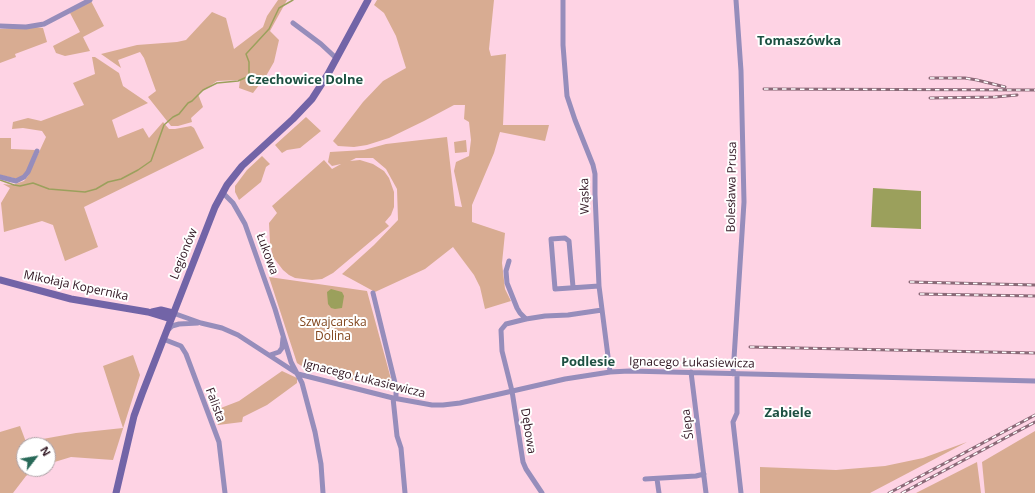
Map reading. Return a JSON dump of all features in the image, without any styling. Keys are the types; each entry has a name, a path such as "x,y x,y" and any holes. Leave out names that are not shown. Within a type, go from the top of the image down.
{"street":[{"path":"0,26 26,27 44,24 90,0"},
{"name":"Legionów","path":"116,493 134,416 164,335 211,216 222,193 242,166 302,110 318,89 368,0"},
{"name":"Wąska","path":"563,0 563,45 567,96 595,174 594,194 599,286 610,372"},
{"name":"Bolesława Prusa","path":"736,0 741,79 744,202 735,374 737,413 733,422 741,493"},
{"path":"293,23 321,44 336,58"},
{"path":"0,177 16,181 24,178 37,151"},
{"name":"Łukowa","path":"222,193 228,196 238,209 245,224 258,257 293,366 302,383 315,432 321,464 323,493"},
{"path":"573,287 569,241 565,238 551,239 555,289 599,286"},
{"path":"509,261 506,271 507,283 517,308 526,319 602,310"},
{"name":"Mikołaja Kopernika","path":"0,280 71,299 172,316"},
{"path":"373,293 396,387 395,398 397,436 401,448 405,493"},
{"path":"172,316 179,324"},
{"name":"Ignacego Łukasiewicza","path":"172,316 231,331 247,339 298,374 395,398 420,403 443,405 460,403 586,375 610,372 691,372 1035,381"},
{"name":"Dębowa","path":"526,319 506,324 501,330 501,344 512,391 523,462 542,493"},
{"name":"Ignacego Łukasiewicza","path":"164,335 172,326 179,324 201,323"},
{"name":"Łukowa","path":"279,361 278,356 283,343 281,327"},
{"name":"Falista","path":"164,335 181,346 186,354 219,442 225,493"},
{"path":"279,361 283,360 288,351"},
{"path":"270,355 279,352"},
{"name":"Ślepa","path":"691,372 706,493"},
{"path":"645,479 696,476 704,474"},
{"path":"657,479 659,493"}],"green space":[{"path":"278,0 287,0 270,31 279,40 274,62 266,76 253,93 239,88 240,80 217,81 198,94 203,107 191,118 192,122 178,126 171,126 148,97 156,91 144,58 140,52 118,60 121,68 101,54 137,45 186,40 212,12 226,18 234,49 263,27 267,16"},
{"path":"377,0 494,0 489,49 491,56 506,54 503,125 549,125 545,141 500,132 494,153 472,205 472,222 505,233 502,263 505,289 511,301 485,309 480,287 474,275 453,247 425,269 375,292 342,274 374,245 398,220 397,189 386,169 373,158 356,158 350,161 360,160 373,164 384,171 389,178 394,192 394,207 391,215 385,222 389,226 333,273 322,279 312,280 295,278 283,270 273,257 270,243 269,223 277,213 272,206 324,160 332,169 341,164 332,166 328,162 330,152 364,150 386,144 447,137 455,206 462,207 454,171 456,162 469,156 471,140 469,122 464,119 465,105 454,105 389,138 367,145 354,147 338,146 333,141 363,102 383,81 406,68 396,36 384,13 374,5"},
{"path":"91,1 104,26 83,37 90,51 65,56 56,53 53,46 80,32 70,13"},
{"path":"43,28 47,42 15,54 16,57 0,63 0,29"},
{"path":"92,57 95,57 119,73 123,86 148,103 112,120 118,138 143,128 149,138 163,122 169,129 191,126 194,128 204,148 84,207 98,247 65,261 53,225 42,221 4,232 1,203 10,188 3,184 12,185 24,181 28,176 46,137 42,131 23,128 12,129 13,122 28,118 41,121 84,105 73,83 95,74"},
{"path":"306,117 321,131 300,148 287,150 282,153 275,145"},
{"path":"0,138 11,138 11,149 35,150 26,173 18,179 0,175"},
{"path":"466,140 467,152 455,153 454,142"},
{"path":"262,156 270,164 266,167 261,182 239,200 235,192 235,186 247,170"},
{"name":"Szwajcarska Dolina","path":"269,277 367,291 394,390 306,369 297,363"},
{"path":"133,355 140,375 113,460 71,457 56,462 56,437 54,437 123,428 103,366"},
{"path":"282,371 297,378 297,383 267,405 243,417 242,422 218,425 213,411 239,401"},
{"path":"20,426 24,437 16,437 16,477 25,477 13,493 0,493 0,432"},
{"path":"1035,431 1035,493 985,493 982,462"},
{"path":"967,442 870,493 760,493 760,467 836,470 885,466 923,458"},
{"path":"977,462 981,493 916,493"}],"shaded area":[{"path":"873,188 921,191 921,229 871,227"},
{"path":"331,289 342,292 344,296 342,308 331,308 328,304 327,292"}],"waterway":[{"path":"0,180 20,186 33,183 49,189 85,192 96,189 108,182 121,179 138,170 151,161 164,125 179,114 188,103 203,90 217,83 238,81 249,76 249,62 246,54 269,29 279,8 293,0"}],"railway":[{"path":"930,78 965,78 1005,87"},
{"path":"764,89 1035,90"},
{"path":"930,98 995,97 1017,95"},
{"path":"910,282 1035,285"},
{"path":"920,294 1035,296"},
{"path":"750,347 1035,353"},
{"path":"889,493 1035,415"},
{"path":"902,493 1035,422"}],"district":[{"name":"Tomaszówka","path":"799,41"},
{"name":"Czechowice Dolne","path":"305,80"},
{"name":"Podlesie","path":"588,362"},
{"name":"Zabiele","path":"788,413"}]}
